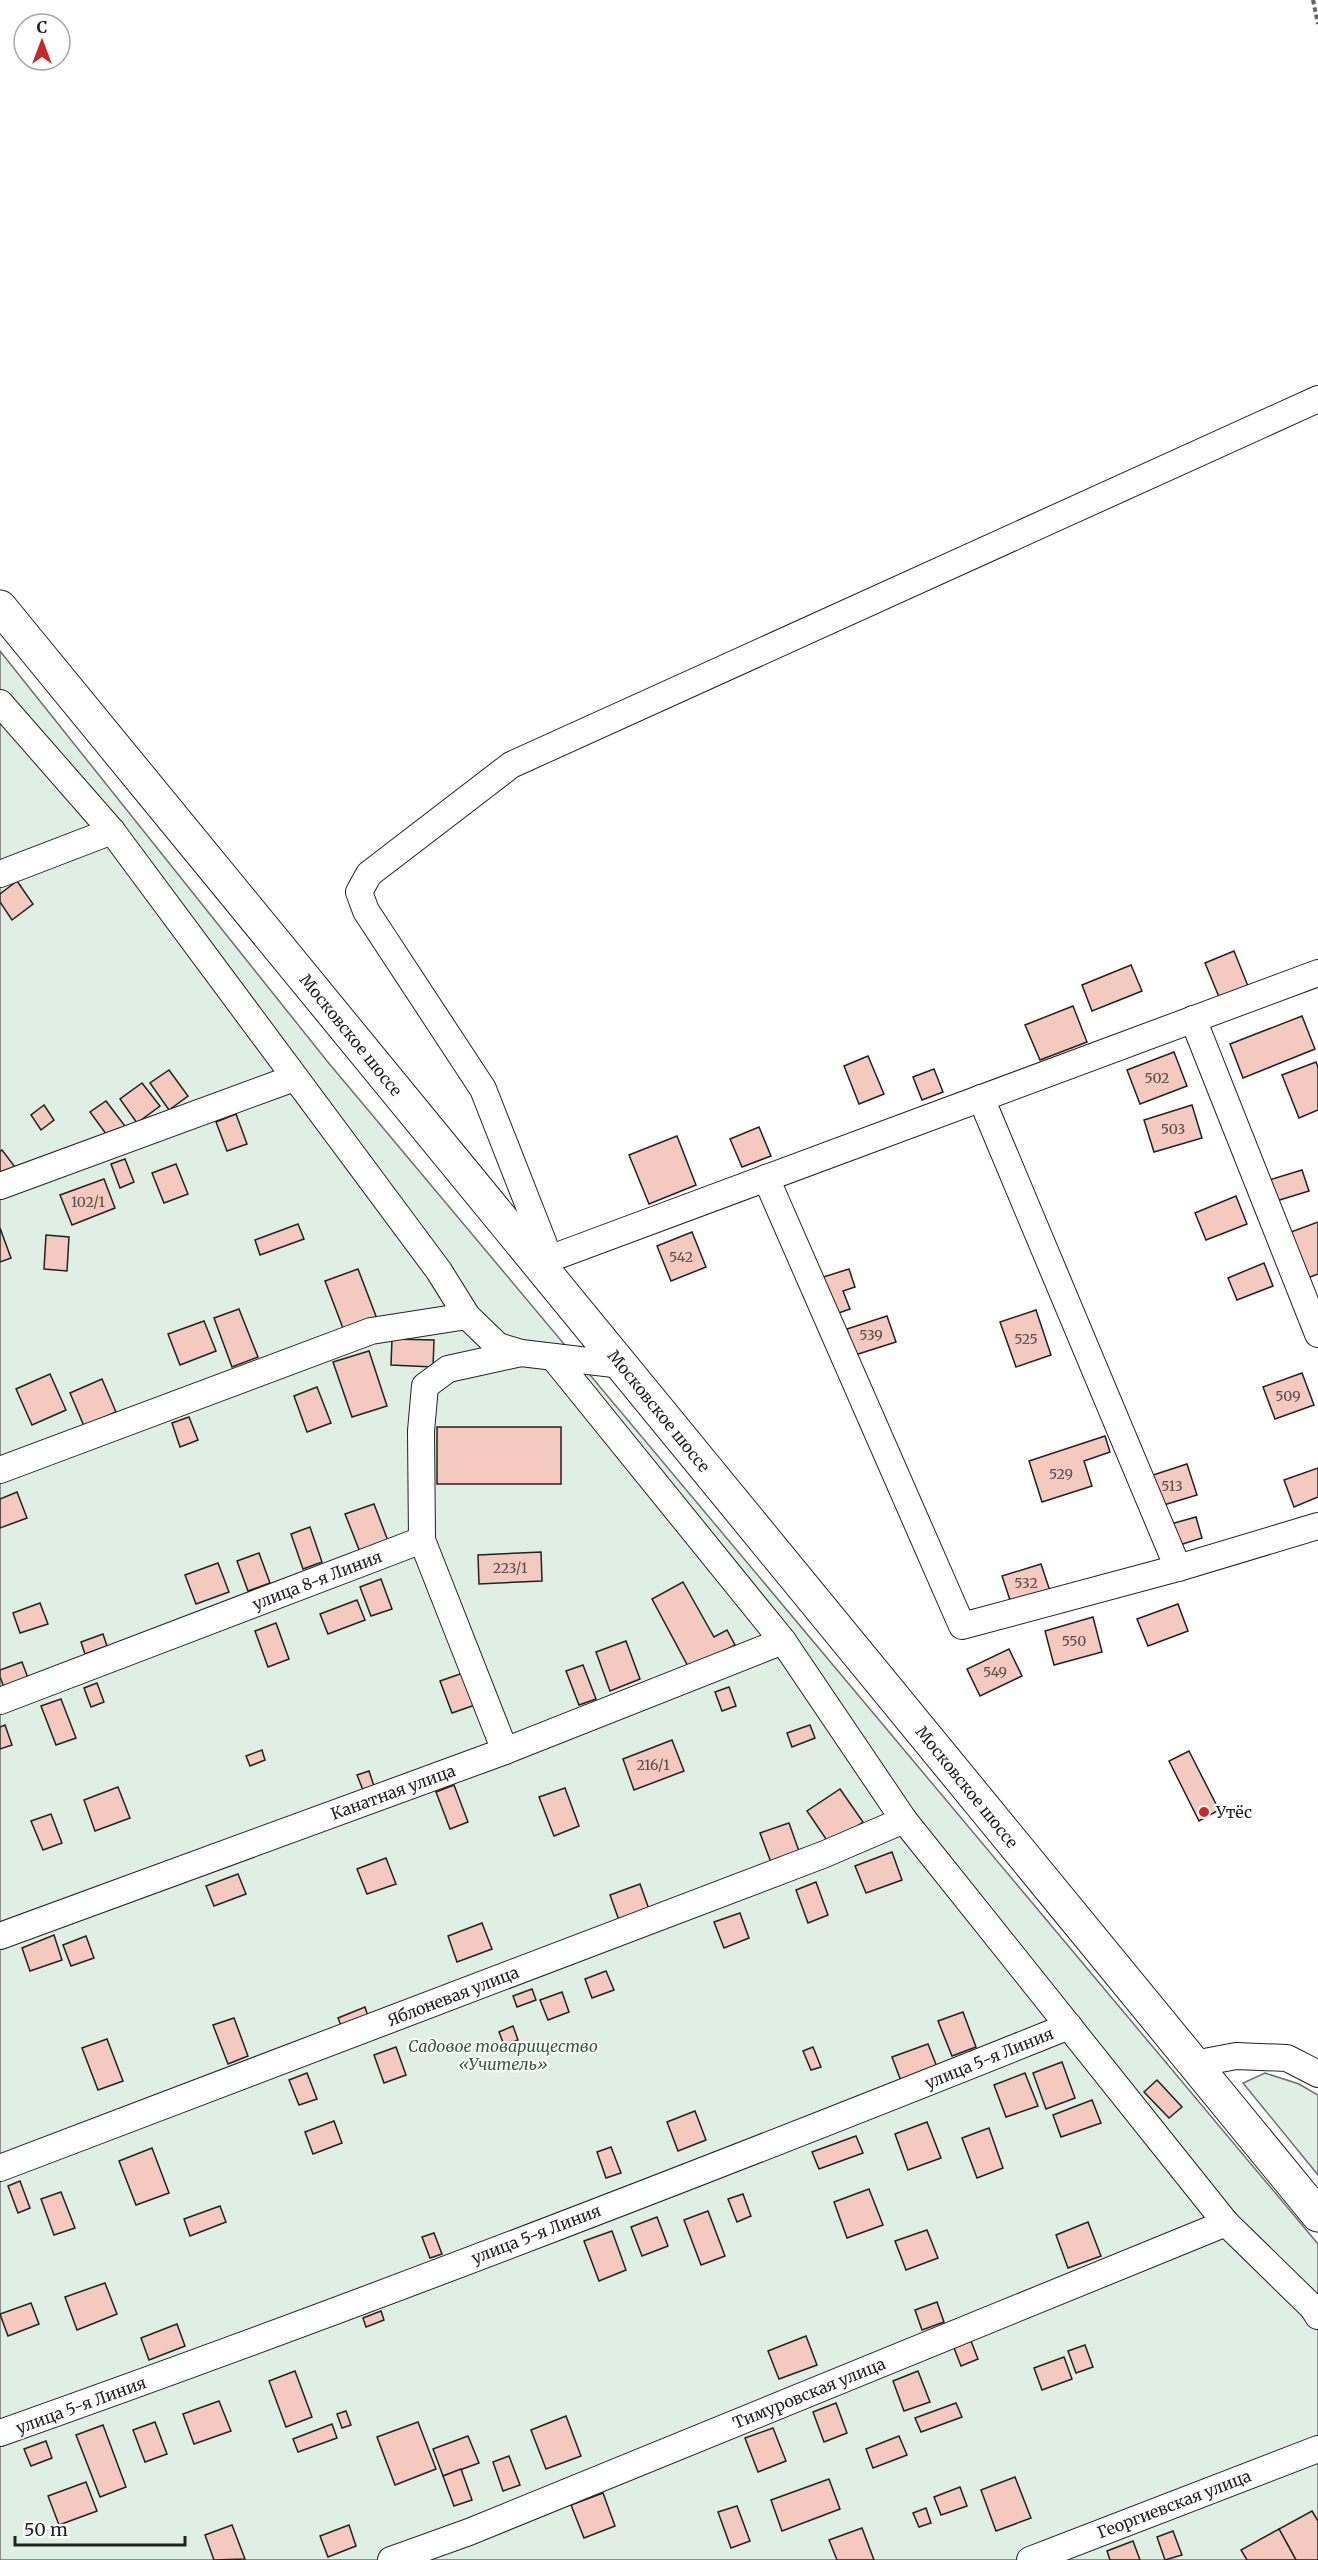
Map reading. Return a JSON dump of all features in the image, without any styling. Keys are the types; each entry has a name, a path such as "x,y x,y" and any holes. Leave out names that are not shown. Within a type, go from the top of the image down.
{"highway":[{"name":"Московское шоссе","path":"0,607 543,1260 622,1365 1318,2215"}],"street":[{"path":"1318,399 511,765 369,874 359,892 366,911 483,1089 543,1260 1318,972"},
{"path":"0,703 112,831 439,1271 467,1316 498,1346 521,1353 622,1365"},
{"path":"0,874 112,831"},
{"path":"1192,1019 1318,1334"},
{"path":"0,1186 294,1078"},
{"path":"981,1098 1178,1568"},
{"path":"766,1178 962,1626 1178,1568 1318,1526"},
{"path":"0,1470 371,1331 467,1316"},
{"path":"506,1751 422,1540 421,1431 425,1386 448,1369 521,1353"},
{"path":"553,1357 783,1641 904,1820 1226,2223 1313,2308 1318,2316"},
{"name":"улица 8-я Линия","path":"0,1701 422,1540"},
{"name":"Канатная улица","path":"0,1936 506,1751 783,1641"},
{"name":"Яблоневая улица","path":"0,2168 825,1854 904,1820"},
{"name":"улица 5-я Линия","path":"0,2433 185,2368 772,2145 1069,2026"},
{"path":"1194,2064 1236,2056 1287,2058 1318,2074"},
{"name":"Тимуровская улица","path":"391,2560 469,2532 1226,2223"},
{"name":"Георгиевская улица","path":"1030,2560 1318,2449"}],"path":[{"path":"1313,0 1318,24"}],"green space":[{"name":"Садовое товарищество «Учитель»","path":"0,651 327,1061 1318,2244 1318,2560 0,2560"},
{"path":"1265,2073 1299,2084 1318,2095 1318,2175 1243,2083"}],"building":[{"path":"17,881 33,904 12,920 0,902 0,894"},
{"path":"1234,951 1248,986 1219,997 1205,963"},
{"path":"1131,965 1142,991 1092,1011 1082,985"},
{"path":"1073,1006 1087,1042 1040,1060 1025,1025"},
{"path":"1302,1016 1315,1049 1243,1078 1230,1044"},
{"path":"1174,1052 1187,1086 1140,1104 1127,1070"},
{"path":"868,1056 884,1094 859,1104 844,1066"},
{"path":"1316,1062 1318,1110 1299,1118 1282,1075"},
{"path":"934,1069 943,1092 922,1100 913,1077"},
{"path":"169,1070 188,1096 169,1110 150,1083"},
{"path":"142,1083 160,1106 137,1123 120,1099"},
{"path":"106,1101 125,1126 109,1138 90,1112"},
{"path":"44,1105 54,1120 41,1130 31,1115"},
{"path":"1192,1105 1202,1138 1154,1152 1144,1120"},
{"path":"236,1114 247,1144 227,1151 216,1122"},
{"path":"759,1127 771,1156 742,1167 730,1139"},
{"path":"677,1136 696,1185 649,1204 629,1155"},
{"path":"2,1150 15,1167 0,1178 0,1151"},
{"path":"125,1159 134,1182 120,1188 111,1164"},
{"path":"176,1164 188,1194 164,1203 152,1173"},
{"path":"1302,1170 1309,1191 1273,1202 1266,1181"},
{"path":"104,1179 115,1208 72,1225 60,1195"},
{"path":"1236,1196 1247,1224 1206,1240 1195,1213"},
{"path":"1318,1222 1318,1274 1300,1281 1283,1235"},
{"path":"298,1224 304,1239 260,1255 255,1240"},
{"path":"0,1228 11,1258 0,1262"},
{"path":"692,1232 706,1267 671,1281 657,1246"},
{"path":"46,1235 69,1237 67,1271 44,1269"},
{"path":"1264,1263 1273,1286 1237,1300 1228,1278"},
{"path":"358,1269 379,1324 346,1336 325,1281"},
{"path":"849,1269 855,1287 843,1291 850,1309 830,1316 817,1279"},
{"path":"239,1309 258,1357 232,1367 214,1318"},
{"path":"1036,1310 1051,1355 1016,1367 1000,1322"},
{"path":"887,1316 896,1342 855,1355 847,1329"},
{"path":"204,1321 216,1351 180,1365 168,1334"},
{"path":"392,1339 434,1340 433,1367 391,1365"},
{"path":"369,1351 387,1406 352,1417 333,1362"},
{"path":"1302,1373 1314,1405 1275,1419 1263,1387"},
{"path":"50,1374 66,1410 32,1425 16,1389"},
{"path":"102,1379 116,1412 84,1426 70,1393"},
{"path":"317,1387 331,1423 307,1432 294,1396"},
{"path":"189,1417 198,1440 180,1447 172,1423"},
{"path":"437,1427 561,1427 561,1484 437,1484"},
{"path":"1105,1436 1110,1452 1084,1461 1092,1486 1042,1502 1029,1461"},
{"path":"1187,1464 1197,1495 1157,1507 1147,1477"},
{"path":"1318,1468 1318,1497 1294,1507 1284,1480"},
{"path":"17,1492 27,1518 0,1528 0,1499"},
{"path":"374,1504 388,1541 360,1552 345,1514"},
{"path":"1196,1517 1202,1538 1173,1547 1167,1525"},
{"path":"310,1527 322,1562 303,1569 291,1534"},
{"path":"541,1552 542,1581 479,1584 478,1555"},
{"path":"259,1553 270,1583 248,1591 237,1561"},
{"path":"218,1563 229,1592 196,1604 185,1575"},
{"path":"1041,1564 1050,1591 1011,1603 1002,1576"},
{"path":"381,1579 392,1609 371,1616 360,1587"},
{"path":"683,1582 714,1637 727,1630 735,1645 690,1670 652,1599"},
{"path":"357,1600 365,1620 328,1634 320,1614"},
{"path":"40,1603 48,1624 20,1633 13,1613"},
{"path":"1178,1604 1188,1631 1148,1646 1137,1619"},
{"path":"1093,1617 1102,1652 1054,1665 1045,1631"},
{"path":"276,1623 289,1659 268,1667 255,1631"},
{"path":"103,1634 107,1646 85,1654 81,1642"},
{"path":"626,1641 640,1679 610,1691 596,1652"},
{"path":"1009,1649 1022,1676 980,1696 967,1669"},
{"path":"22,1662 31,1686 7,1695 0,1677 0,1670"},
{"path":"583,1665 596,1699 579,1705 566,1671"},
{"path":"463,1673 475,1705 452,1713 440,1681"},
{"path":"97,1683 104,1702 91,1707 84,1688"},
{"path":"729,1687 736,1706 722,1711 715,1692"},
{"path":"61,1699 76,1738 56,1745 41,1706"},
{"path":"5,1725 12,1745 0,1749 0,1727"},
{"path":"810,1725 815,1738 792,1747 787,1733"},
{"path":"672,1740 684,1771 634,1790 623,1759"},
{"path":"262,1750 265,1760 250,1766 246,1756"},
{"path":"1189,1751 1219,1810 1199,1821 1169,1761"},
{"path":"369,1771 374,1786 363,1790 357,1775"},
{"path":"454,1785 468,1822 450,1829 436,1792"},
{"path":"118,1787 130,1818 95,1831 84,1800"},
{"path":"565,1788 579,1826 554,1836 539,1797"},
{"path":"840,1789 863,1822 830,1845 807,1811"},
{"path":"51,1814 62,1843 43,1850 31,1821"},
{"path":"789,1823 800,1854 772,1865 760,1833"},
{"path":"892,1852 902,1880 866,1893 855,1866"},
{"path":"386,1858 396,1884 367,1894 357,1869"},
{"path":"238,1874 246,1894 214,1906 206,1886"},
{"path":"816,1882 828,1915 808,1923 796,1890"},
{"path":"640,1884 650,1912 620,1923 610,1895"},
{"path":"740,1913 749,1938 724,1948 714,1922"},
{"path":"482,1923 492,1949 457,1962 448,1936"},
{"path":"54,1935 62,1960 30,1971 22,1948"},
{"path":"86,1936 94,1958 71,1966 63,1945"},
{"path":"606,1971 614,1990 592,1998 585,1979"},
{"path":"532,1989 536,2000 517,2007 513,1996"},
{"path":"562,1992 569,2012 548,2020 540,2000"},
{"path":"365,2007 370,2023 344,2033 338,2018"},
{"path":"963,2012 976,2047 952,2056 938,2021"},
{"path":"234,2018 248,2056 228,2064 213,2025"},
{"path":"513,2026 518,2040 504,2045 499,2032"},
{"path":"107,2039 123,2081 98,2090 82,2048"},
{"path":"928,2044 937,2067 901,2081 892,2057"},
{"path":"396,2047 406,2075 384,2083 374,2055"},
{"path":"813,2047 821,2067 811,2070 803,2051"},
{"path":"1062,2062 1075,2098 1046,2109 1033,2073"},
{"path":"307,2073 317,2099 299,2105 289,2080"},
{"path":"1025,2073 1038,2106 1006,2117 994,2085"},
{"path":"1157,2080 1182,2107 1169,2118 1144,2092"},
{"path":"1092,2100 1101,2123 1061,2137 1053,2115"},
{"path":"695,2111 706,2140 678,2151 667,2122"},
{"path":"334,2121 342,2143 313,2154 305,2132"},
{"path":"927,2122 941,2158 908,2170 895,2134"},
{"path":"989,2128 1003,2168 977,2178 962,2138"},
{"path":"856,2136 863,2153 819,2169 812,2152"},
{"path":"611,2147 621,2173 606,2178 597,2152"},
{"path":"152,2148 169,2193 136,2205 119,2161"},
{"path":"20,2181 30,2208 18,2213 8,2186"},
{"path":"869,2189 883,2225 847,2238 834,2202"},
{"path":"61,2192 75,2228 54,2235 41,2199"},
{"path":"743,2194 751,2216 737,2222 728,2199"},
{"path":"220,2206 226,2222 190,2236 184,2219"},
{"path":"708,2211 725,2256 701,2265 684,2220"},
{"path":"657,2217 668,2246 642,2256 631,2227"},
{"path":"1088,2222 1101,2256 1068,2268 1056,2235"},
{"path":"927,2230 938,2258 906,2270 895,2241"},
{"path":"612,2231 626,2270 599,2281 584,2241"},
{"path":"434,2233 442,2254 430,2258 422,2237"},
{"path":"105,2283 117,2314 77,2330 65,2297"},
{"path":"937,2302 944,2322 922,2330 915,2310"},
{"path":"31,2303 39,2324 8,2336 0,2314"},
{"path":"381,2311 384,2320 366,2327 363,2318"},
{"path":"177,2324 185,2346 149,2360 141,2338"},
{"path":"806,2336 817,2365 779,2379 768,2351"},
{"path":"971,2341 978,2359 961,2366 954,2348"},
{"path":"1085,2345 1093,2367 1076,2373 1068,2351"},
{"path":"1064,2357 1072,2379 1042,2390 1034,2368"},
{"path":"295,2371 312,2417 286,2427 269,2381"},
{"path":"918,2371 930,2402 904,2411 893,2381"},
{"path":"219,2401 231,2431 194,2444 183,2414"},
{"path":"836,2403 847,2433 824,2442 813,2412"},
{"path":"956,2403 962,2417 921,2432 915,2418"},
{"path":"346,2411 351,2425 342,2428 337,2414"},
{"path":"566,2416 581,2456 546,2469 531,2430"},
{"path":"155,2422 167,2454 145,2462 133,2430"},
{"path":"418,2422 436,2469 395,2485 377,2437"},
{"path":"332,2424 337,2438 298,2452 293,2439"},
{"path":"103,2425 126,2487 100,2497 76,2435"},
{"path":"773,2428 786,2461 758,2472 745,2438"},
{"path":"468,2436 479,2463 443,2476 433,2449"},
{"path":"899,2436 907,2455 873,2468 866,2449"},
{"path":"46,2441 52,2458 31,2466 24,2449"},
{"path":"509,2456 520,2485 503,2491 493,2462"},
{"path":"461,2469 472,2500 454,2506 443,2476"},
{"path":"1015,2477 1031,2518 996,2531 981,2490"},
{"path":"829,2479 840,2509 782,2531 771,2500"},
{"path":"86,2482 97,2511 59,2525 48,2496"},
{"path":"960,2487 967,2506 941,2515 934,2497"},
{"path":"603,2493 615,2526 584,2538 571,2505"},
{"path":"737,2506 750,2541 731,2548 718,2512"},
{"path":"926,2508 931,2523 919,2527 913,2513"},
{"path":"1312,2511 1318,2521 1318,2560 1296,2560 1279,2529"},
{"path":"232,2525 245,2559 214,2560 205,2535"},
{"path":"349,2525 356,2546 328,2557 320,2536"},
{"path":"862,2528 874,2560 837,2560 829,2540"},
{"path":"1279,2529 1296,2560 1247,2560 1241,2550"},
{"path":"1173,2531 1182,2555 1165,2560 1157,2537"},
{"path":"1133,2541 1140,2560 1110,2560 1107,2551"}],"place":[{"name":"Утёс","path":"1204,1812"}]}
